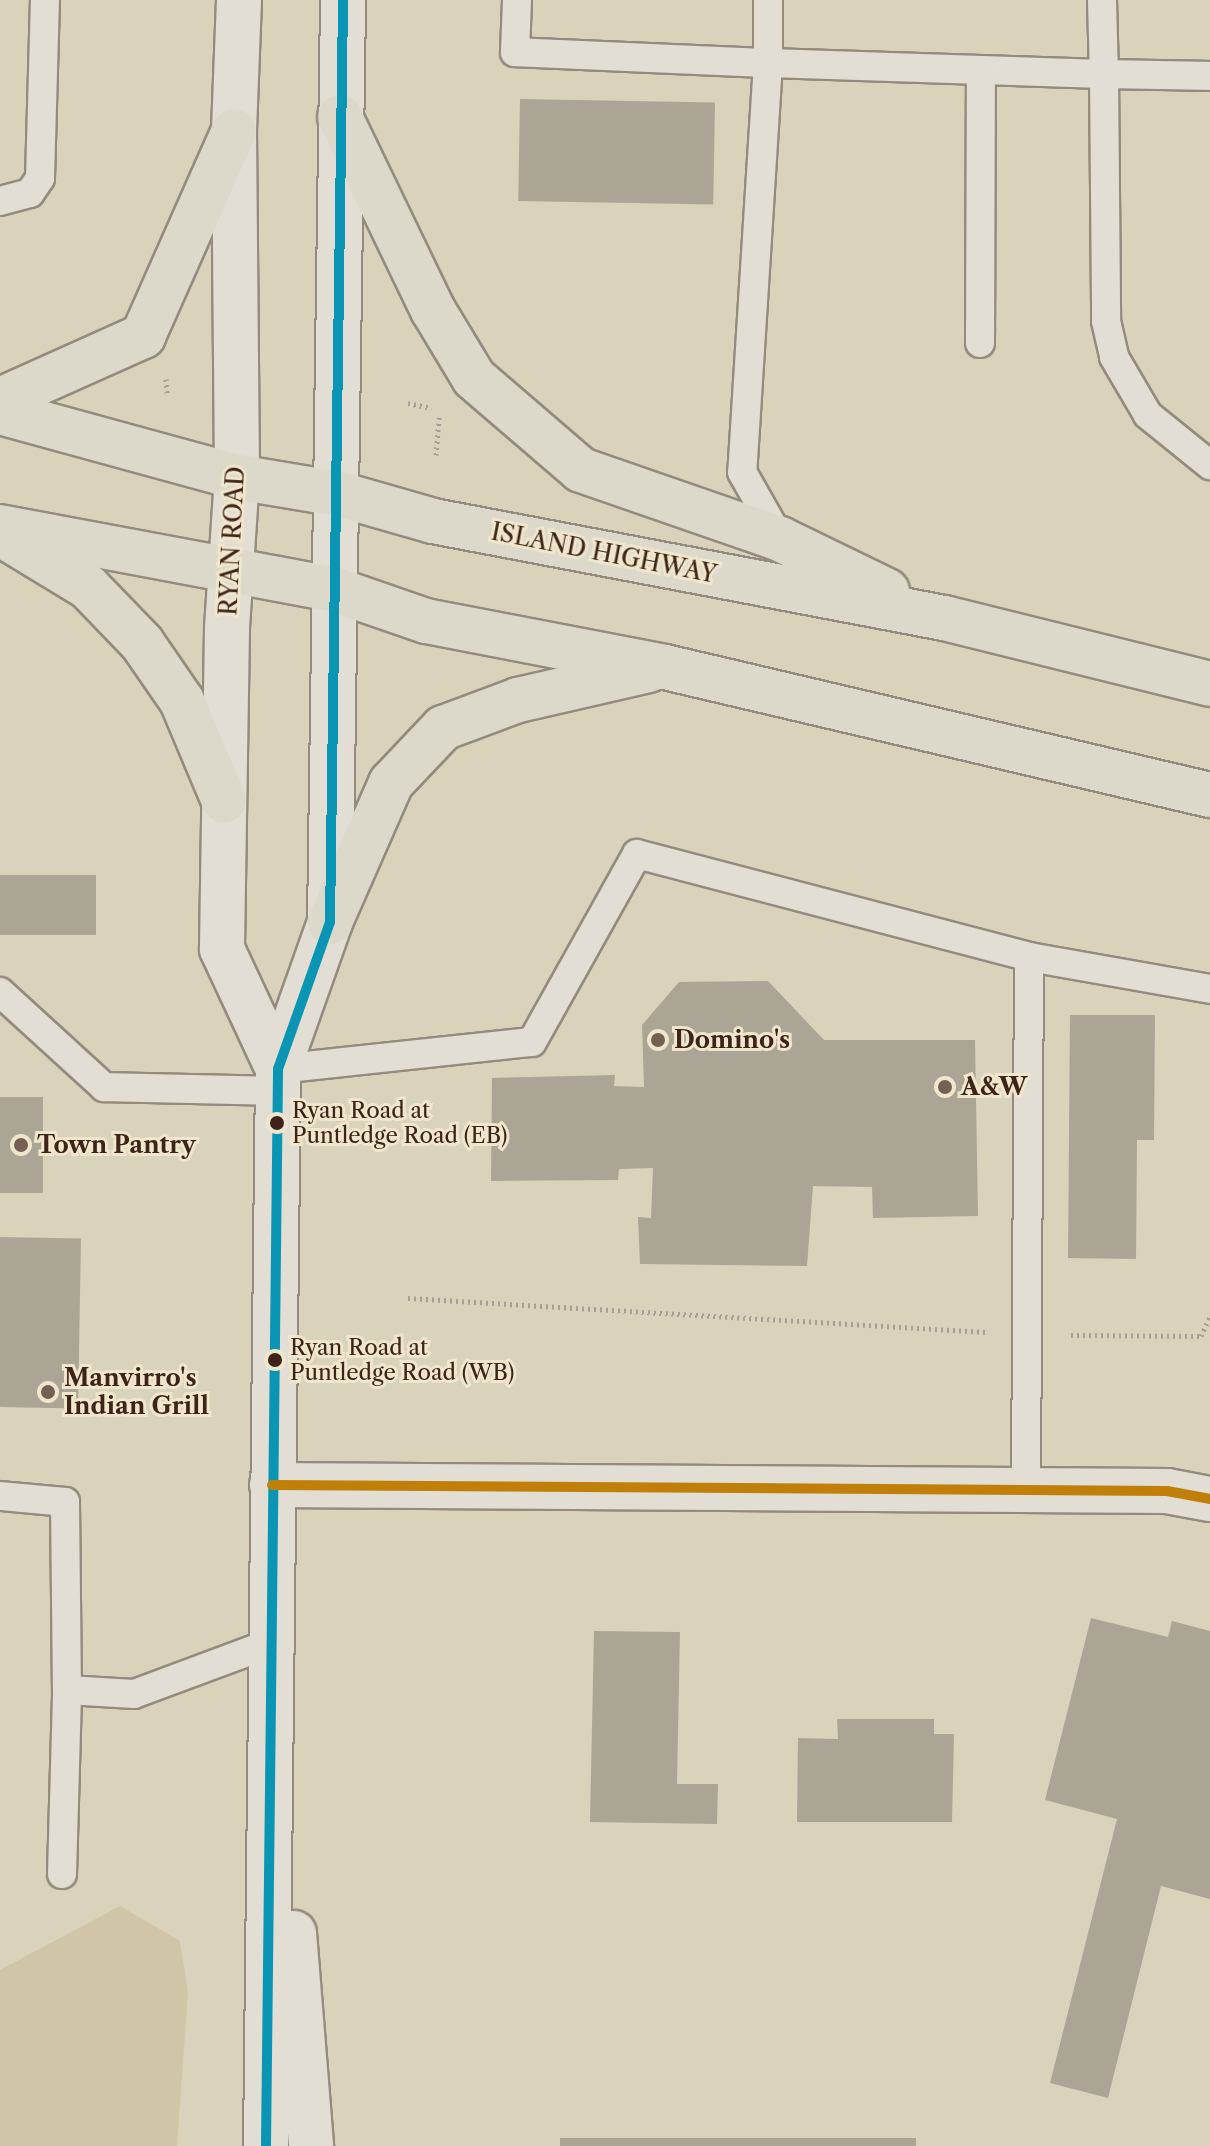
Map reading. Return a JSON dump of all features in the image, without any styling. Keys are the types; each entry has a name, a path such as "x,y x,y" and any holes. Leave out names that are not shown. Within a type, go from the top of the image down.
{"main road":[{"name":"RYAN ROAD","path":"239,0 234,131 237,477 230,573 222,949 278,1080"},
{"name":"RYAN ROAD","path":"266,2146 278,1080 330,922 339,494 343,0"},
{"path":"340,117 433,310 474,378 581,470 780,539 944,618"},
{"path":"0,400 143,336 234,131"},
{"name":"ISLAND HIGHWAY","path":"0,412 237,477 339,494 433,521 944,618 1210,684"},
{"path":"0,527 230,573 336,590 426,621 665,667 1210,795"},
{"path":"0,534 88,587 142,643 182,701 224,801"},
{"path":"330,922 391,783 443,728 518,700 665,667"},
{"path":"272,1485 1167,1491 1210,1499"},
{"path":"271,1643 311,2146"}],"lane":[{"path":"0,201 30,193 40,178 45,0"},
{"path":"517,0 515,52 981,71 1210,76"},
{"path":"768,0 768,63 742,472 780,539"},
{"path":"1102,0 1106,321 1114,357 1148,415 1210,465"},
{"path":"980,343 981,71"},
{"path":"0,992 104,1087 278,1080 532,1042 637,854 1029,957 1210,989"},
{"path":"1026,1491 1029,957"},
{"path":"0,1496 65,1502 67,1690 62,1874"},
{"path":"67,1690 134,1694 271,1643"}],"path":[{"path":"408,403 440,409 436,455"},
{"path":"408,1298 1027,1335 1201,1336 1210,1317"}],"shaded area":[{"path":"120,1906 180,1941 188,1993 177,2146 0,2146 0,1970"}],"building":[{"path":"520,99 715,102 713,204 518,201"},
{"path":"0,875 96,875 96,935 0,935"},
{"path":"768,981 824,1040 975,1040 978,1216 873,1218 872,1187 813,1186 807,1266 640,1264 638,1217 651,1218 653,1168 619,1169 618,1180 491,1181 492,1078 615,1075 614,1086 644,1087 642,1025 679,982"},
{"path":"1070,1015 1155,1015 1154,1140 1137,1140 1136,1259 1068,1258"},
{"name":"Town Pantry","path":"0,1097 43,1097 43,1193 0,1193"},
{"path":"0,1237 81,1238 78,1408 0,1407"},
{"path":"1091,1618 1168,1637 1172,1621 1210,1631 1210,1899 1161,1886 1108,2098 1050,2083 1117,1819 1045,1800"},
{"path":"594,1631 680,1632 677,1784 718,1784 717,1824 590,1822"},
{"path":"837,1719 934,1719 934,1734 954,1734 952,1822 797,1822 798,1738 838,1739"},
{"path":"560,2138 916,2138 916,2146 560,2146"}],"transit line":[{"path":"266,2146 278,1069 330,922 343,0"},
{"path":"272,1485 1167,1491 1210,1499"}],"place":[{"name":"Domino's","path":"658,1040"},
{"name":"A&W","path":"945,1087"},
{"name":"Ryan Road at Puntledge Road (EB)","path":"277,1123"},
{"name":"Town Pantry","path":"21,1145"},
{"name":"Ryan Road at Puntledge Road (WB)","path":"275,1360"},
{"name":"Manvirro's Indian Grill","path":"48,1392"}]}
